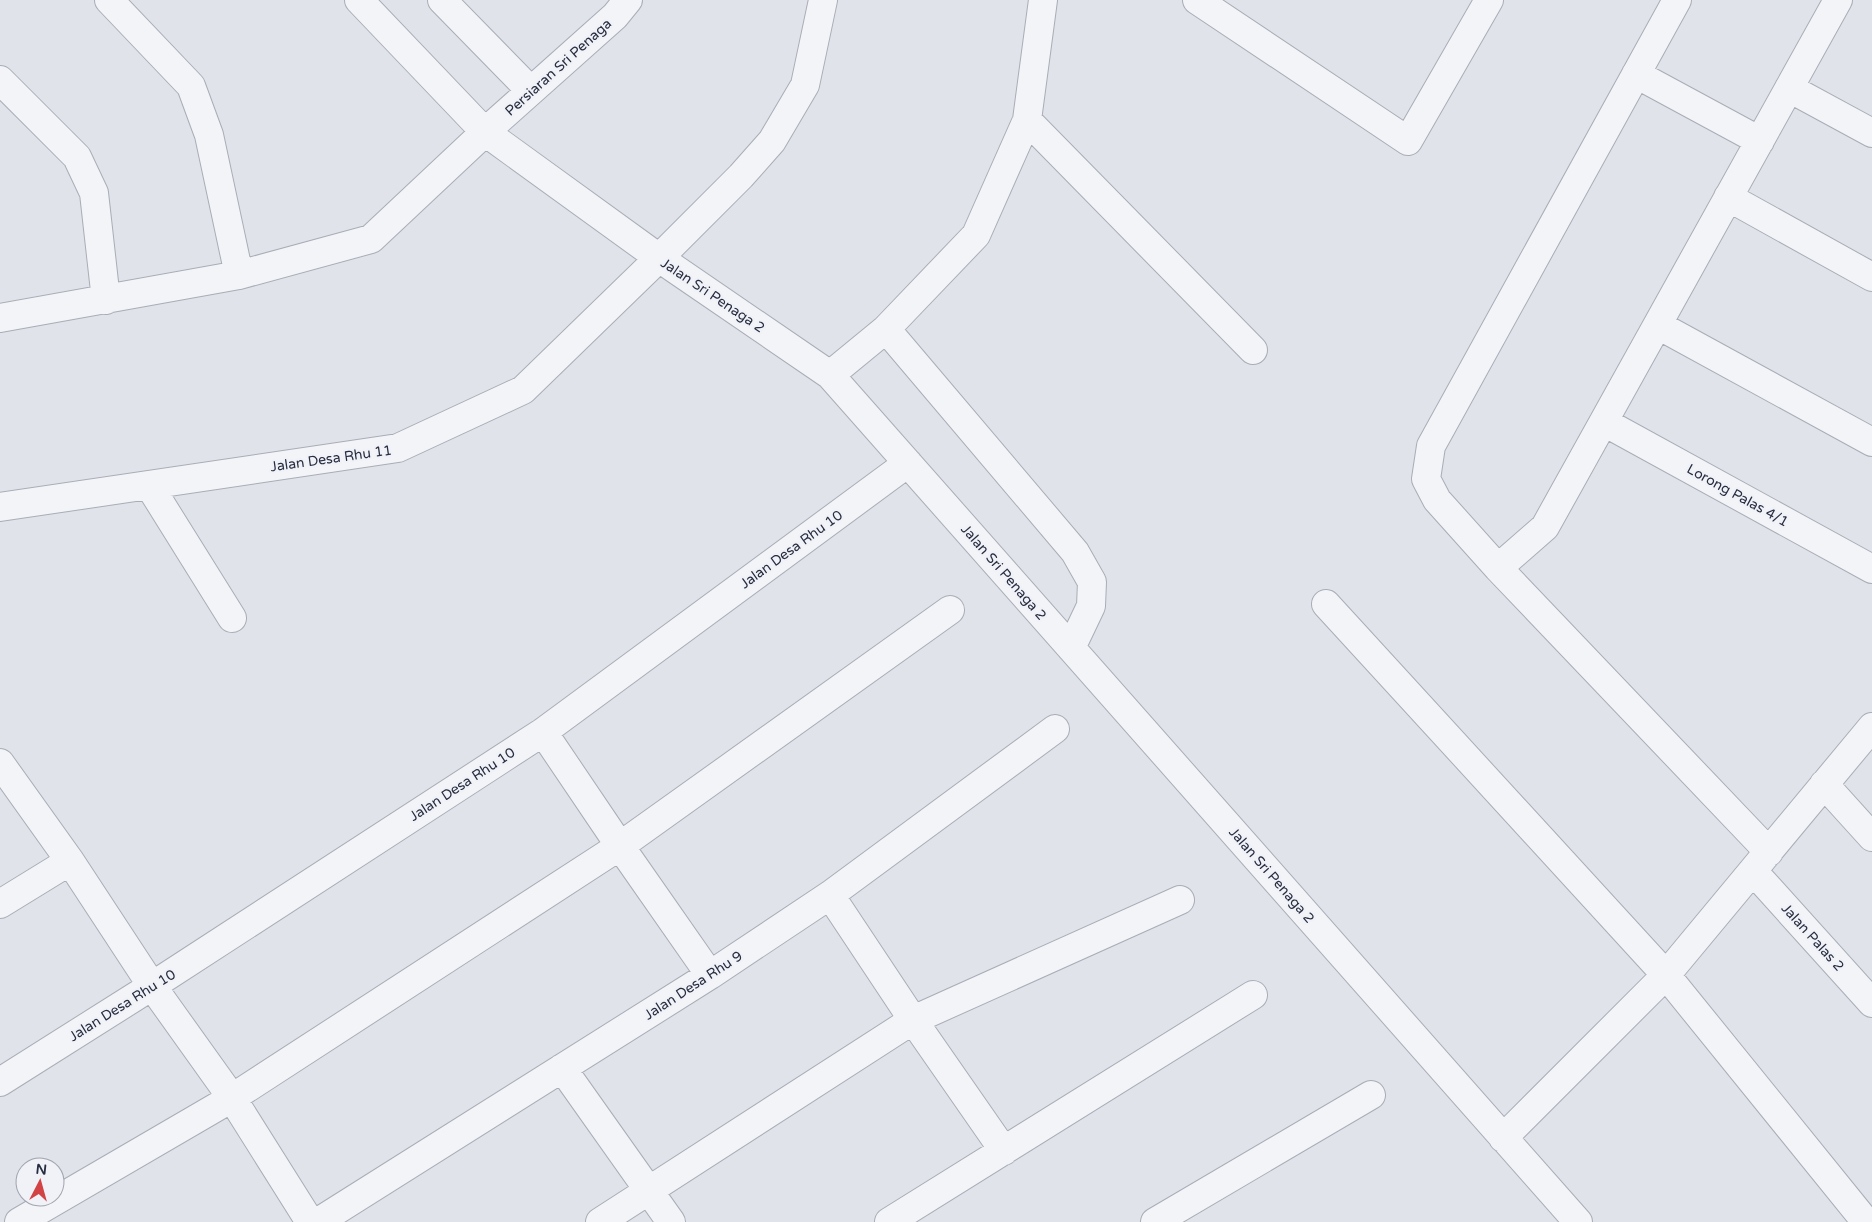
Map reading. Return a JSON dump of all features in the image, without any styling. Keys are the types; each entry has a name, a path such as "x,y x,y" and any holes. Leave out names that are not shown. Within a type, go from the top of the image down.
{"street":[{"path":"109,0 191,86 209,135 239,275"},
{"name":"Jalan Sri Penaga 2","path":"359,0 485,132 659,258 830,375 1578,1222"},
{"path":"442,0 531,91"},
{"name":"Jalan Desa Rhu 11","path":"0,507 398,448 523,390 741,176 772,141 805,84 823,0"},
{"path":"830,375 886,329 976,234 1027,120 1043,0"},
{"path":"1198,0 1408,141 1489,0"},
{"path":"1677,0 1636,74 1760,141"},
{"path":"1498,568 1546,527 1838,0"},
{"name":"Persiaran Sri Penaga","path":"0,318 239,275 371,239 531,91 614,5"},
{"name":"Jalan Palas 2","path":"1636,74 1431,446 1426,480 1437,500 1761,862 1872,1002"},
{"path":"1789,88 1872,133"},
{"path":"4,89 77,157 94,193 106,300"},
{"path":"1027,120 1253,350"},
{"path":"1728,197 1872,276"},
{"path":"1658,325 1872,442"},
{"path":"886,329 1075,552 1092,582 1091,606 1071,648"},
{"name":"Lorong Palas 4/1","path":"1604,422 1872,568"},
{"name":"Jalan Desa Rhu 10","path":"0,1082 152,986 543,732 908,463"},
{"path":"149,485 232,618"},
{"path":"1326,604 1666,975 1866,1222"},
{"path":"19,1222 232,1098 620,846 950,610"},
{"path":"1504,1138 1666,975 1872,727"},
{"name":"Jalan Desa Rhu 9","path":"318,1222 710,974 830,895 1055,729"},
{"path":"543,732 710,974"},
{"path":"0,762 70,862 152,986 232,1098 310,1222"},
{"path":"1824,784 1872,837"},
{"path":"0,904 70,862"},
{"path":"830,895 913,1020 1004,1150"},
{"path":"600,1222 913,1020 1180,900"},
{"path":"889,1222 1253,995"},
{"path":"562,1068 671,1222"},
{"path":"1155,1222 1371,1095"}]}
